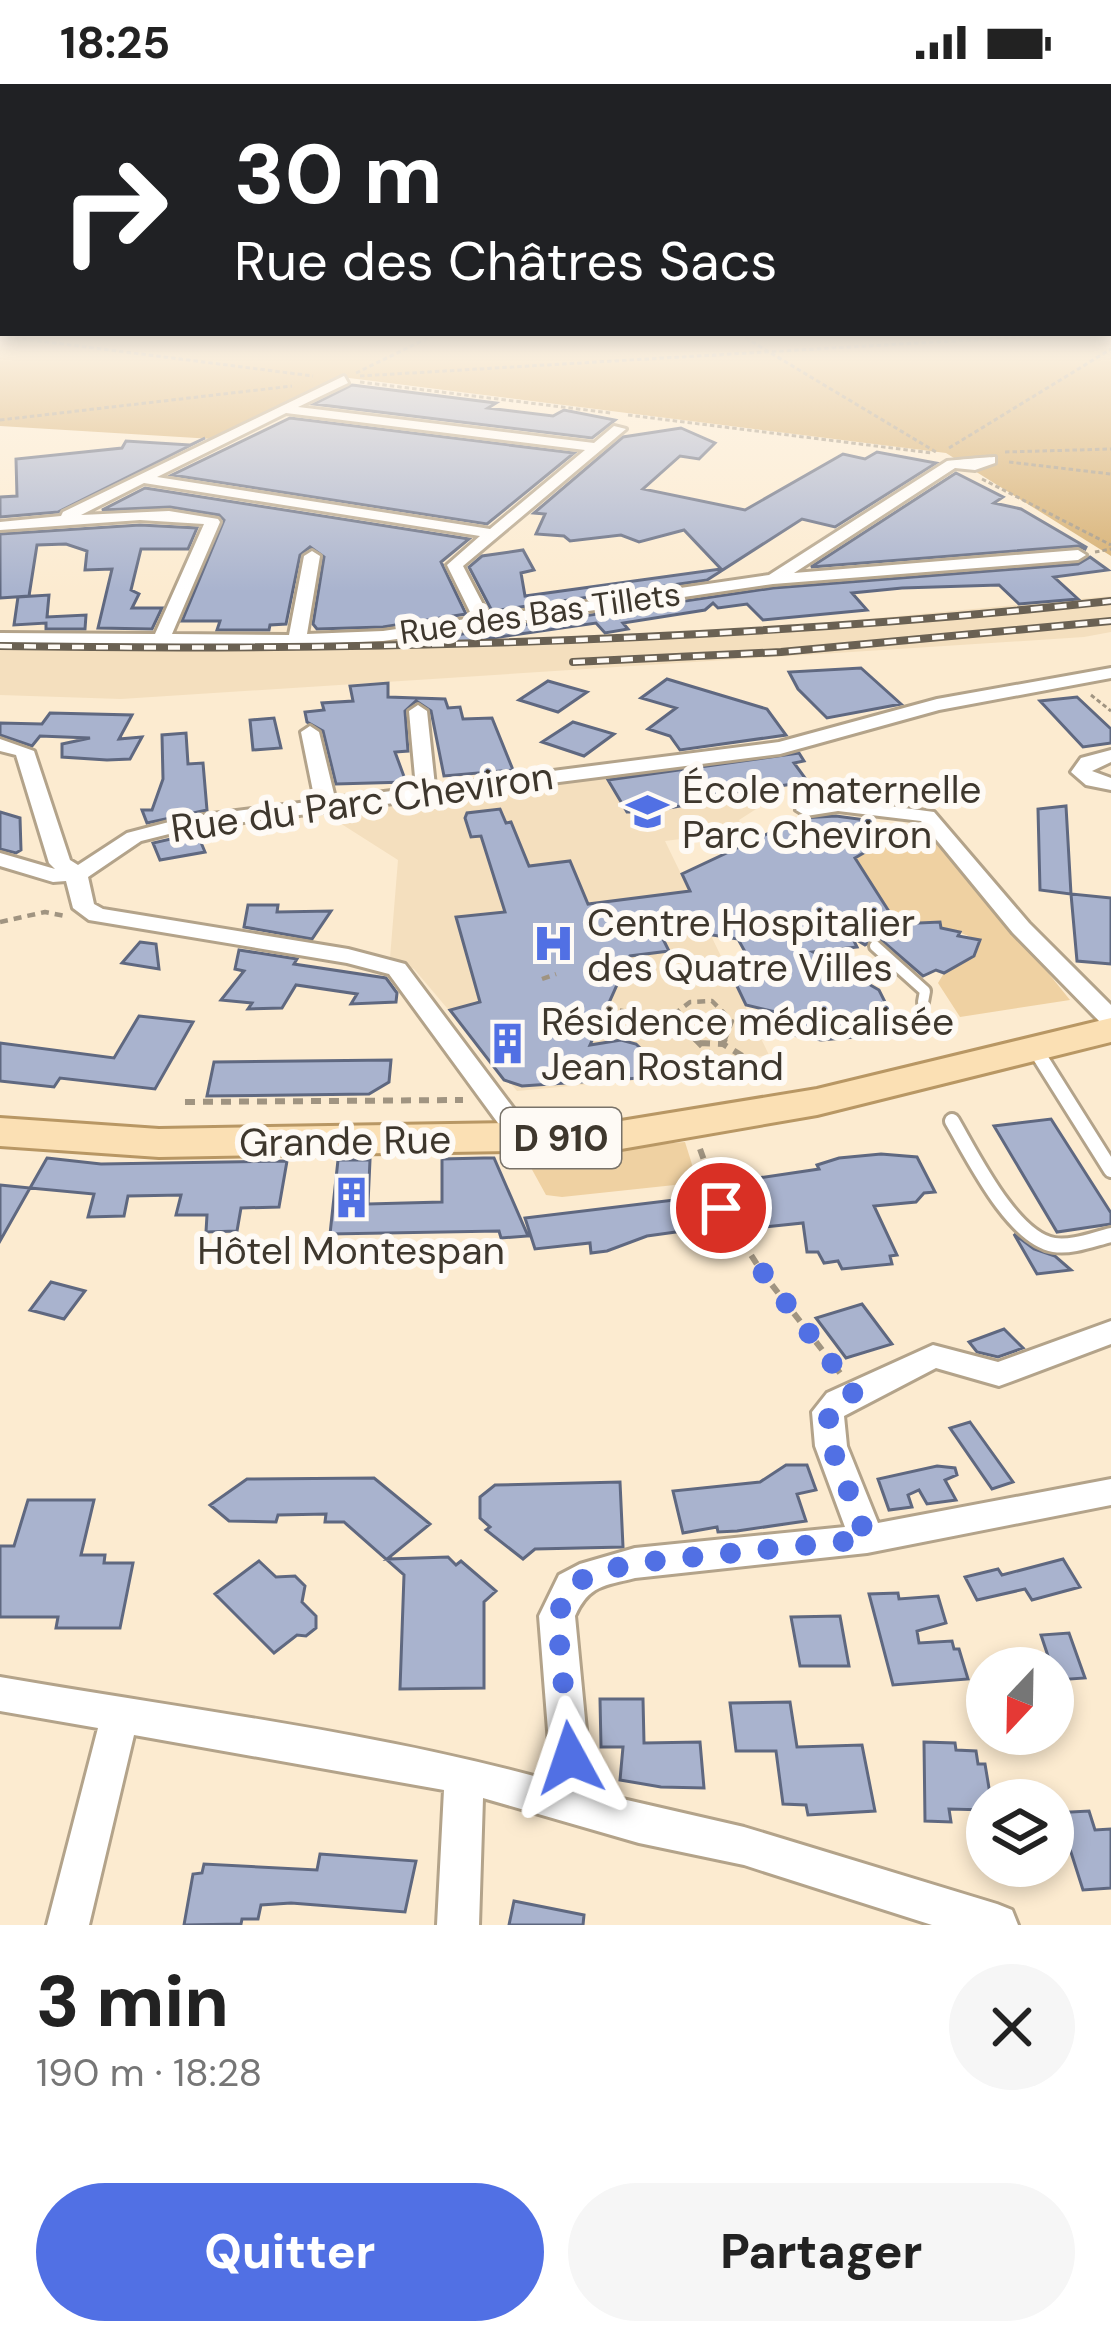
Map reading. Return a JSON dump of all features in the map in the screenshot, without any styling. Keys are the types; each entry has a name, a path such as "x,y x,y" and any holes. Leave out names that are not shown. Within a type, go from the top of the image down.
{"main road":[{"name":"Grande Rue","path":"0,1132 159,1144 512,1124 691,1126 817,1102 1111,1030"}],"street":[{"path":"55,520 260,420"},
{"path":"371,420 599,448"},
{"path":"484,621 455,565 620,429"},
{"path":"772,579 951,457 975,466 997,456"},
{"path":"145,478 495,533"},
{"path":"0,526 55,520 186,518 213,522 161,640"},
{"name":"Rue des Bas Tillets","path":"0,638 383,636 772,579 1078,555"},
{"path":"297,640 312,556"},
{"name":"Rue du Parc Cheviron","path":"78,874 117,845 159,829 780,748 937,705 1111,673"},
{"path":"418,711 426,792"},
{"path":"310,732 326,804"},
{"path":"0,745 24,751 60,863 78,874"},
{"path":"1111,756 1088,763 1081,772 1093,781 1111,784"},
{"path":"806,810 838,805 927,817 1021,928 1111,1019"},
{"path":"0,859 53,877 78,874"},
{"path":"78,874 76,885 84,908 97,915 348,956 397,969 512,1124"},
{"path":"867,1539 831,1446 828,1412 854,1392 933,1356 999,1374 1111,1332"},
{"path":"574,1806 557,1616 571,1586 592,1574 635,1563 867,1539 1111,1492"},
{"path":"0,1694 464,1775 744,1846 998,1925"},
{"path":"68,1925 121,1712"},
{"path":"458,1925 464,1775"}],"lane":[{"path":"875,946 884,961 925,991 922,1002"},
{"path":"1034,1048 1111,1170"},
{"path":"952,1120 1012,1215 1042,1241 1057,1245 1111,1235"}],"path":[{"path":"667,420 951,457 1111,449"},
{"path":"886,420 1111,545"},
{"path":"951,457 1006,420"},
{"path":"997,456 1111,474"},
{"path":"0,922 45,912 80,919 97,915"},
{"path":"542,980 556,974"},
{"path":"668,1019 690,1002 712,1000 732,1021 723,1044"},
{"path":"606,1008 668,1019 718,1061"},
{"path":"700,1042 723,1044 744,1057 753,1071"},
{"path":"185,1102 462,1099 474,1115 512,1124"},
{"path":"691,1126 722,1205 727,1223 718,1221 713,1208 721,1208 728,1220 732,1228 751,1257 854,1392"}],"shaded area":[{"path":"0,420 252,420 213,439 0,426"},
{"path":"683,420 1111,420 1111,556 946,453"},
{"path":"1111,596 1111,632 1084,637 121,699 0,695 0,640 271,647 536,643 729,632"},
{"name":"Centre Hospitalier des Quatre Villes","path":"691,768 720,772 735,792 760,789 767,802 739,820 743,831 665,841 769,1055 667,1069 657,1078 517,1091 414,969 390,958 398,860 321,811 529,783 532,787"},
{"path":"928,824 1070,1000 960,1017 938,983 944,973 976,955 980,941 954,930 897,924 843,860 886,840 889,828"},
{"path":"685,1142 695,1174 684,1184 562,1197 546,1195 524,1155"}],"building":[{"path":"286,420 574,453 487,524 172,475"},
{"path":"444,420 615,420 592,438"},
{"path":"681,428 715,443 699,459 680,456 643,489 745,510 843,454 865,459 877,452 936,463 835,527 802,519 707,580 492,611 469,567 482,556 523,550 534,570 521,573 525,596 721,569 684,530 639,542 621,535 570,541 564,536 536,534 545,514 534,513 623,437"},
{"path":"205,438 58,512 0,517 0,497 17,496 16,459 122,448 126,441 190,445"},
{"path":"956,473 1003,497 994,503 1021,509 1085,549 811,567"},
{"path":"145,488 469,539 441,562 466,614 383,627 317,629 313,624 324,557 310,547 300,555 286,624 270,625 269,630 217,630 220,621 182,621 224,520 219,515 170,507 102,510"},
{"path":"140,525 197,528 188,549 141,549 131,590 139,594 132,608 162,608 152,629 98,628 112,569 85,570 87,551 66,544 37,545 29,596 0,598 0,534"},
{"path":"1090,557 1108,570 1054,577 1078,599 1019,604 999,585 902,588 852,593 867,610 763,620 747,604 718,608 713,603 705,610 623,623 628,629 605,633 596,623 451,644 394,644 773,588 1078,564"},
{"path":"49,595 47,617 86,615 85,629 46,629 46,623 14,625 18,597"},
{"path":"861,668 901,704 827,718 798,689 789,672"},
{"path":"667,679 767,709 786,735 680,750 670,736 648,729 676,708 641,698"},
{"path":"548,681 587,692 558,712 519,700"},
{"path":"388,683 388,697 445,699 448,708 460,707 463,719 492,718 513,770 444,776 431,711 416,701 405,711 408,751 395,752 406,782 336,784 323,731 307,722 305,712 324,710 322,703 353,701 350,686"},
{"path":"1077,697 1111,729 1111,743 1083,747 1040,701"},
{"path":"50,713 132,715 119,739 142,737 130,759 107,760 62,757 62,744 90,738 40,736 32,746 0,735 0,723 42,724"},
{"path":"274,718 281,748 253,750 250,720"},
{"path":"573,722 614,734 584,756 542,742"},
{"path":"186,733 188,764 203,763 207,810 147,823 142,810 152,810 163,779 162,735"},
{"path":"799,753 804,761 794,763 808,782 704,796 689,800 692,804 646,812 627,812 608,780"},
{"path":"1066,806 1071,894 1040,890 1038,809"},
{"path":"500,809 506,823 511,822 529,866 570,861 588,904 690,891 682,874 801,818 873,821 872,825 903,830 855,858 897,924 940,922 941,928 960,932 958,936 980,940 974,956 944,973 936,970 923,976 878,937 865,945 852,937 857,947 813,952 879,990 895,1022 886,1023 891,1034 821,1040 792,1035 780,1013 746,1005 735,982 755,970 738,939 668,928 672,938 663,939 669,951 630,956 590,1045 621,1040 636,1044 669,1076 522,1086 504,1080 450,1010 480,1002 456,917 505,912 481,836 471,837 465,818 467,813"},
{"path":"0,812 20,818 21,850 16,853 0,849"},
{"path":"197,833 205,852 160,860 153,843"},
{"path":"1071,894 1111,898 1111,964 1077,961"},
{"path":"248,905 278,905 277,912 331,911 312,939 244,927"},
{"path":"140,942 156,944 159,969 122,963"},
{"path":"239,950 386,978 397,993 396,1002 351,1004 357,994 296,985 282,1008 248,1009 252,1003 221,1000 244,971 235,969"},
{"path":"139,1016 193,1022 155,1089 60,1078 54,1087 0,1081 0,1043 114,1058"},
{"path":"391,1060 389,1082 369,1094 207,1096 214,1062"},
{"path":"1051,1119 1111,1213 1111,1224 1057,1232 994,1126"},
{"path":"917,1157 935,1192 924,1193 916,1202 874,1206 897,1255 890,1256 892,1264 842,1269 838,1261 824,1263 818,1252 807,1252 803,1223 755,1228 741,1223 647,1236 591,1253 590,1243 535,1249 525,1218 724,1194 721,1187 731,1182 819,1169 817,1165 839,1158"},
{"path":"47,1158 101,1164 287,1161 279,1207 241,1208 237,1231 206,1232 207,1215 176,1215 181,1195 128,1196 124,1216 88,1217 94,1194 30,1188"},
{"name":"Hôtel Montespan","path":"494,1158 528,1236 501,1238 499,1231 330,1234 338,1160 370,1160 368,1204 442,1202 442,1159"},
{"path":"0,1185 30,1188 0,1241"},
{"path":"1014,1234 1034,1249 1055,1256 1071,1270 1037,1274"},
{"path":"51,1282 85,1291 64,1319 30,1310"},
{"path":"862,1304 892,1344 846,1358 816,1318"},
{"path":"1004,1329 1023,1348 998,1357 977,1352 969,1342"},
{"path":"970,1422 1013,1482 992,1489 950,1428"},
{"path":"786,1465 807,1465 816,1490 797,1494 806,1521 683,1533 673,1491 760,1482"},
{"path":"937,1466 955,1468 957,1475 945,1480 956,1500 927,1504 919,1490 908,1495 912,1507 889,1510 878,1479"},
{"path":"374,1478 430,1524 387,1559 448,1557 456,1565 461,1561 496,1591 484,1602 484,1688 400,1689 404,1575 344,1522 325,1522 326,1514 278,1515 276,1522 229,1521 210,1505 247,1479"},
{"path":"620,1482 623,1547 535,1549 523,1559 486,1530 490,1527 480,1518 480,1497 495,1485"},
{"path":"28,1500 94,1500 81,1555 105,1555 104,1563 133,1563 120,1628 56,1628 58,1617 0,1617 0,1546 14,1546"},
{"path":"1063,1559 1080,1587 1032,1600 1025,1589 977,1600 965,1577 998,1569 1002,1575"},
{"path":"259,1561 276,1577 295,1576 305,1586 302,1602 316,1616 316,1628 306,1636 297,1635 274,1653 215,1594"},
{"path":"898,1593 899,1599 938,1596 946,1623 917,1631 919,1643 952,1641 954,1649 959,1649 966,1679 893,1685 869,1594"},
{"path":"840,1616 849,1666 800,1666 791,1617"},
{"path":"1069,1633 1074,1647 1045,1647 1041,1635"},
{"path":"1074,1647 1085,1678 1074,1679"},
{"path":"600,1699 643,1699 644,1743 700,1742 704,1788 620,1780 623,1747 601,1747"},
{"path":"790,1702 797,1747 862,1745 875,1811 808,1815 806,1805 783,1804 776,1751 736,1751 730,1703"},
{"path":"924,1742 955,1743 956,1750 977,1755 978,1764 985,1764 988,1779 966,1779 966,1809 949,1809 951,1822 925,1821"},
{"path":"1089,1811 1095,1830 1111,1829 1111,1888 1083,1890 1074,1862 1074,1812"},
{"path":"320,1854 416,1861 405,1912 291,1903 261,1905 258,1919 242,1919 241,1924 184,1925 193,1874 202,1873 204,1864 317,1870"},
{"path":"514,1901 584,1915 583,1925 509,1925"}],"railway":[{"path":"0,646 556,641 834,626 1111,601"},
{"path":"573,662 781,652 1111,621"}],"place":[{"name":"École maternelle Parc Cheviron","path":"648,811"},
{"name":"Centre Hospitalier des Quatre Villes","path":"553,944"},
{"name":"Résidence médicalisée Jean Rostand","path":"507,1043"},
{"name":"Hôtel Montespan","path":"351,1198"}],"route":[{"path":"570,1758 557,1616 571,1586 592,1574 635,1563 867,1539 831,1446 828,1412 854,1392 751,1257 721,1208"}]}
